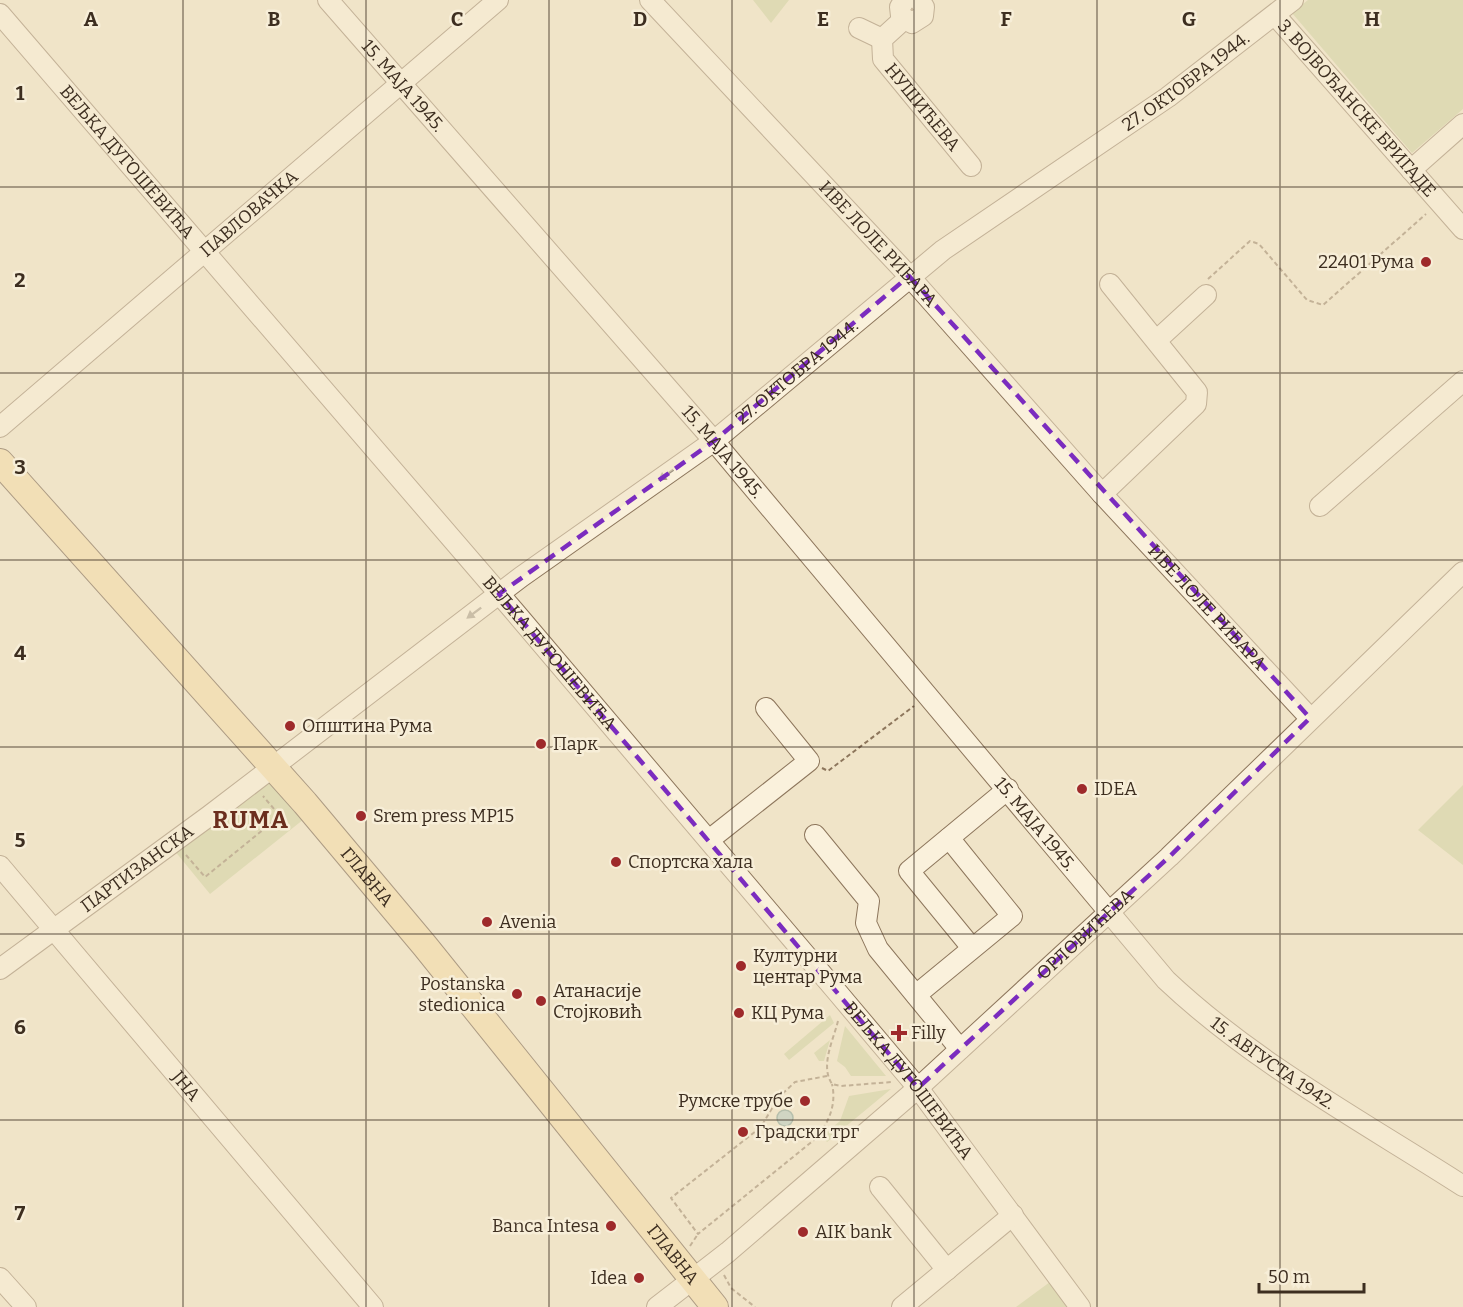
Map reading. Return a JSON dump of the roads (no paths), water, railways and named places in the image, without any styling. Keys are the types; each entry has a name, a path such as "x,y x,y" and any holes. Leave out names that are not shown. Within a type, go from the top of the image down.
{"main road":[{"name":"ГЛАВНА","path":"0,462 272,767 425,946 715,1307"}],"street":[{"name":"15. МАЈА 1945.","path":"328,0 714,441 1008,789 1106,912"},
{"name":"ПАВЛОВАЧКА","path":"0,427 498,0"},
{"name":"ИВЕ ЛОЛЕ РИБАРА","path":"650,0 909,276 1102,494 1310,718"},
{"name":"27. ОКТОБРА 1944.","path":"272,767 499,594 714,441 909,276 966,233 1168,97 1293,0"},
{"name":"НУШИЋЕВА","path":"915,4 882,39 883,59 971,166"},
{"name":"ВЕЉКА ДУГОШЕВИЋА","path":"0,14 846,1002 913,1083 1080,1307"},
{"name":"3. ВОЈВОЂАНСКЕ БРИГАДЕ","path":"1275,15 1463,229"},
{"path":"859,28 882,39"},
{"path":"1411,170 1463,124"},
{"path":"1102,494 1196,404 1198,398 1197,392 1157,340 1110,284"},
{"path":"1157,340 1206,295"},
{"path":"1320,506 1463,381"},
{"name":"ОРЛОВИЋЕВА","path":"657,1307 720,1258 913,1083 960,1049 1106,912 1169,857 1463,572"},
{"path":"709,840 809,761 766,708"},
{"name":"ПАРТИЗАНСКА","path":"0,969 272,767"},
{"path":"972,948 909,870 1008,789"},
{"path":"815,835 869,901 866,923 878,949 960,1049"},
{"path":"915,995 1012,916 949,838"},
{"name":"ЈНА","path":"0,866 373,1307"},
{"name":"15. АВГУСТА 1942.","path":"1106,912 1166,980 1232,1036 1302,1085 1463,1186"},
{"path":"880,1187 947,1269"},
{"path":"902,1307 1013,1215"},
{"path":"0,1278 26,1307"}],"water":[{"path":"785,1110 793,1118 785,1126 777,1118"}],"place":[{"name":"22401 Рума","path":"1426,262"},
{"name":"Општина Рума","path":"290,726"},
{"name":"Парк","path":"541,744"},
{"name":"IDEA","path":"1082,789"},
{"name":"Srem press MP15","path":"361,816"},
{"name":"Спортска хала","path":"616,862"},
{"name":"Avenia","path":"487,922"},
{"name":"Културни центар Рума","path":"741,966"},
{"name":"Postanska stedionica","path":"517,994"},
{"name":"Атанасије Стојковић","path":"541,1001"},
{"name":"КЦ Рума","path":"739,1013"},
{"name":"Filly","path":"899,1033"},
{"name":"Румске трубе","path":"805,1101"},
{"name":"Градски трг","path":"743,1132"},
{"name":"Banca Intesa","path":"611,1226"},
{"name":"AIK bank","path":"803,1232"},
{"name":"Idea","path":"639,1278"}],"district":[{"name":"RUMA","path":"251,820"}]}
